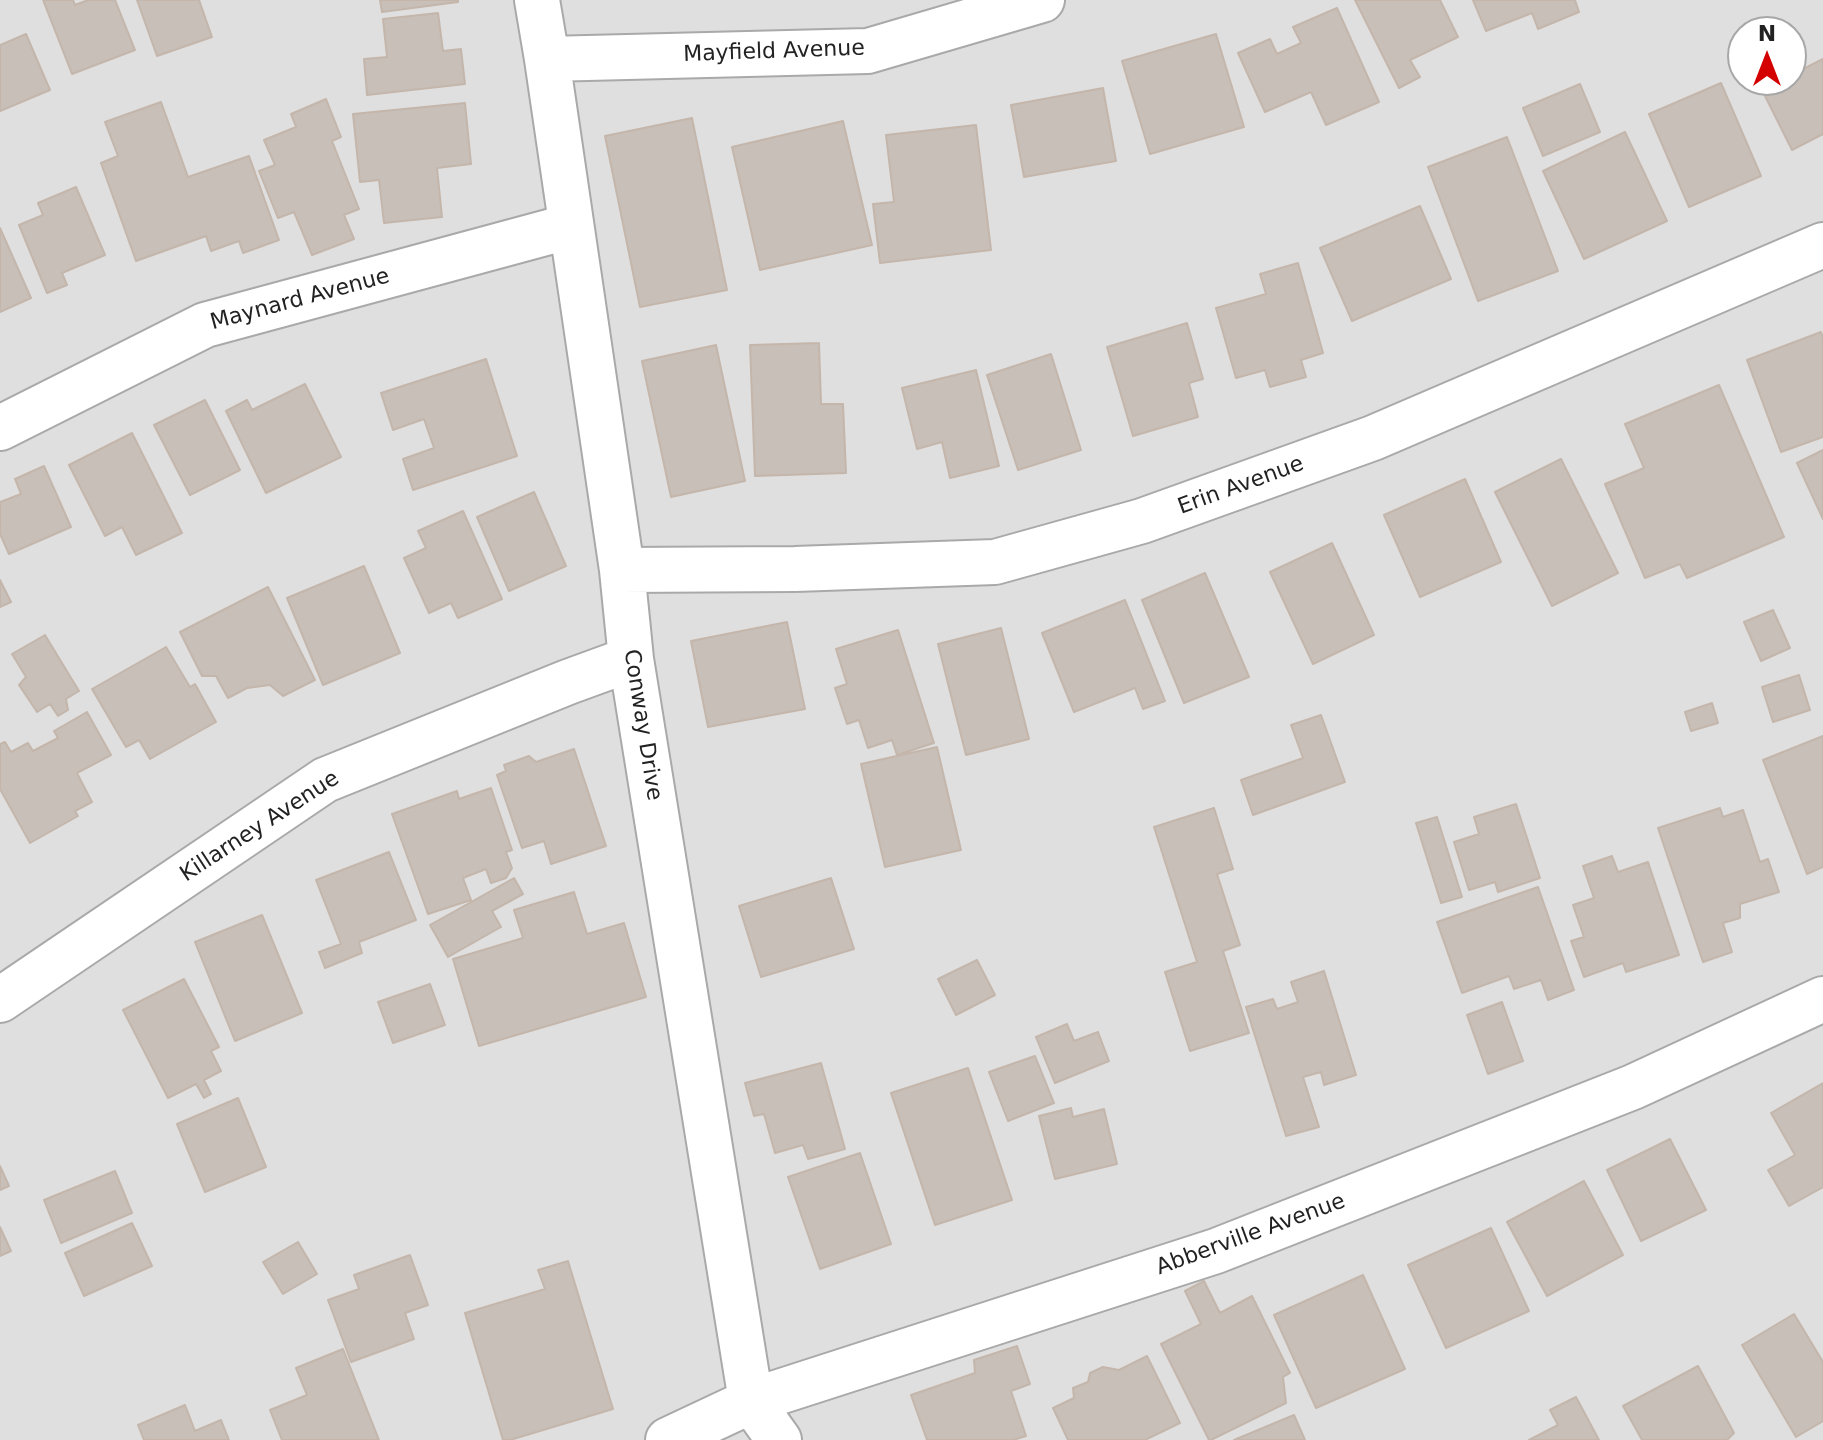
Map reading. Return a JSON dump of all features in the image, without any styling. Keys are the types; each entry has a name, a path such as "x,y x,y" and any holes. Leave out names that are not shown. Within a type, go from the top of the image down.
{"street":[{"name":"Conway Drive","path":"537,0 622,570 631,659 751,1401 779,1440"},
{"name":"Mayfield Avenue","path":"547,59 868,51 1042,0"},
{"name":"Maynard Avenue","path":"0,428 205,325 571,226"},
{"name":"Erin Avenue","path":"622,570 795,569 995,562 1010,558 1142,521 1373,438 1823,245"},
{"name":"Killarney Avenue","path":"0,1000 325,780 631,659"},
{"name":"Abberville Avenue","path":"668,1440 751,1401 1216,1251 1633,1087 1823,999"}],"shaded area":[{"path":"0,0 1823,0 1823,1440 0,1440"}],"building":[{"path":"43,0 73,0 75,5 88,0 115,0 135,50 72,74"},
{"path":"137,0 199,0 212,37 157,56"},
{"path":"380,0 458,0 458,2 382,12"},
{"path":"1355,0 1440,0 1458,37 1410,60 1420,77 1399,88"},
{"path":"1473,0 1575,0 1579,12 1538,29 1532,13 1486,31"},
{"path":"1337,8 1379,102 1326,125 1311,92 1265,112 1238,53 1270,39 1277,54 1301,43 1293,27"},
{"path":"438,13 443,51 461,49 465,84 367,95 364,59 387,57 383,19"},
{"path":"26,34 50,90 0,111 0,45"},
{"path":"1216,34 1244,127 1150,154 1122,61"},
{"path":"1823,59 1823,134 1792,150 1765,96 1807,96 1807,67"},
{"path":"1721,83 1761,176 1689,207 1649,114"},
{"path":"1580,84 1600,132 1543,156 1523,108"},
{"path":"1103,88 1116,161 1024,177 1011,105"},
{"path":"326,99 341,137 332,141 359,209 344,215 354,239 312,255 294,212 278,218 259,171 275,165 264,140 296,127 291,114"},
{"path":"161,102 188,177 249,156 279,240 243,253 239,241 211,251 206,236 136,261 101,163 118,156 105,122"},
{"path":"465,103 471,164 437,168 442,217 384,223 379,180 360,182 353,114"},
{"path":"692,118 727,290 640,307 605,136"},
{"path":"843,121 872,245 760,270 732,147"},
{"path":"976,125 991,250 880,263 873,204 894,202 886,135"},
{"path":"1625,132 1667,221 1584,259 1543,171"},
{"path":"1507,137 1558,271 1478,301 1428,167"},
{"path":"76,187 105,255 62,273 67,285 47,293 19,225 43,215 38,203"},
{"path":"1420,206 1451,279 1352,321 1320,248"},
{"path":"0,228 31,298 0,312"},
{"path":"1298,263 1323,353 1301,360 1306,377 1270,387 1265,370 1236,378 1216,308 1266,294 1260,274"},
{"path":"1187,323 1203,379 1189,383 1198,417 1133,436 1107,347"},
{"path":"1821,332 1823,437 1781,452 1747,360"},
{"path":"819,343 821,404 843,404 846,473 755,476 750,345"},
{"path":"716,345 745,481 671,497 642,361"},
{"path":"1051,354 1081,450 1018,470 987,375"},
{"path":"486,359 517,456 413,490 403,459 434,448 424,419 393,430 381,393"},
{"path":"976,370 999,466 950,478 942,442 917,449 902,388"},
{"path":"305,384 341,457 266,493 226,411 247,400 252,410"},
{"path":"1719,385 1784,537 1687,578 1680,564 1645,578 1605,484 1644,468 1625,424"},
{"path":"205,400 240,470 190,495 154,425"},
{"path":"132,433 182,533 136,555 122,527 105,536 69,465"},
{"path":"1823,450 1823,519 1797,463"},
{"path":"1561,459 1618,573 1552,606 1495,492"},
{"path":"44,466 71,527 9,554 0,534 0,502 21,494 15,479"},
{"path":"1465,479 1501,562 1420,597 1384,515"},
{"path":"534,492 566,566 509,591 477,517"},
{"path":"463,511 502,599 458,618 451,603 429,613 404,558 426,548 418,531"},
{"path":"1332,543 1374,635 1313,664 1270,572"},
{"path":"364,566 400,653 323,685 287,598"},
{"path":"1205,573 1249,677 1184,703 1142,600"},
{"path":"0,580 11,602 0,607"},
{"path":"268,587 315,680 283,696 270,685 247,688 228,698 216,676 202,676 180,632"},
{"path":"1125,600 1165,701 1143,709 1135,688 1074,712 1042,633"},
{"path":"1773,610 1790,648 1761,661 1744,622"},
{"path":"787,622 805,709 708,727 691,641"},
{"path":"1001,628 1029,739 966,755 938,644"},
{"path":"898,630 934,743 897,755 892,740 868,748 859,720 847,724 835,688 847,684 836,649"},
{"path":"45,635 79,691 66,699 68,710 58,716 50,704 37,712 19,685 26,677 12,654"},
{"path":"166,647 190,687 195,684 216,722 150,759 139,740 126,747 92,689"},
{"path":"1799,675 1810,710 1773,722 1762,687"},
{"path":"1712,703 1718,723 1691,731 1685,712"},
{"path":"87,712 111,755 77,773 92,802 75,811 78,816 30,843 0,789 0,744 5,742 11,752 28,743 33,751 58,738 54,731"},
{"path":"1321,715 1345,782 1253,815 1241,780 1303,758 1291,725"},
{"path":"1823,736 1823,867 1807,874 1763,760"},
{"path":"937,747 961,850 885,867 861,764"},
{"path":"574,749 606,846 551,864 544,841 522,848 497,775 506,771 504,765 529,756 536,762"},
{"path":"491,788 512,850 506,852 512,868 506,878 491,883 486,869 463,878 471,900 428,914 392,814 457,791 459,799"},
{"path":"1516,804 1540,878 1498,892 1495,882 1469,890 1454,842 1479,834 1474,817"},
{"path":"1214,808 1233,869 1217,874 1240,945 1223,951 1249,1033 1190,1051 1165,972 1197,962 1154,827"},
{"path":"1720,808 1723,817 1743,810 1760,862 1768,859 1779,892 1740,904 1740,918 1723,923 1732,952 1703,962 1658,828"},
{"path":"1437,817 1462,897 1441,903 1416,823"},
{"path":"389,852 416,920 359,942 362,953 325,968 319,952 341,944 316,880"},
{"path":"1612,856 1618,872 1648,862 1679,955 1626,972 1623,963 1584,977 1571,941 1584,937 1573,905 1594,898 1583,866"},
{"path":"514,878 523,894 492,911 501,927 448,957 430,925"},
{"path":"831,878 854,949 761,977 739,906"},
{"path":"1538,887 1574,990 1548,1000 1541,980 1514,989 1509,976 1462,993 1437,922"},
{"path":"574,892 587,934 624,923 646,997 479,1046 453,959 523,938 514,910"},
{"path":"262,915 302,1013 235,1041 195,942"},
{"path":"977,960 995,995 956,1015 938,979"},
{"path":"1324,971 1356,1075 1324,1085 1321,1072 1303,1077 1319,1127 1286,1136 1246,1007 1273,999 1277,1009 1298,1002 1291,982"},
{"path":"184,979 219,1047 211,1051 221,1071 204,1080 211,1094 204,1098 196,1084 168,1098 123,1010"},
{"path":"430,984 445,1025 393,1043 378,1002"},
{"path":"1502,1002 1523,1061 1488,1074 1467,1015"},
{"path":"1067,1024 1074,1041 1098,1032 1109,1061 1055,1083 1036,1037"},
{"path":"1035,1056 1054,1103 1008,1121 989,1072"},
{"path":"821,1063 845,1149 808,1159 803,1145 775,1153 764,1114 754,1116 745,1083"},
{"path":"968,1068 1012,1200 935,1225 891,1093"},
{"path":"1823,1083 1823,1187 1789,1206 1768,1170 1795,1155 1771,1113"},
{"path":"238,1098 266,1167 205,1192 177,1124"},
{"path":"1071,1108 1073,1117 1104,1109 1117,1164 1055,1179 1039,1116"},
{"path":"1670,1139 1706,1210 1641,1241 1607,1170"},
{"path":"860,1153 891,1244 820,1269 788,1177"},
{"path":"0,1166 9,1186 0,1190"},
{"path":"115,1171 132,1213 61,1243 44,1200"},
{"path":"1584,1181 1623,1255 1547,1296 1507,1222"},
{"path":"132,1223 152,1266 84,1296 65,1253"},
{"path":"0,1227 11,1251 0,1256"},
{"path":"1491,1228 1529,1311 1446,1348 1408,1265"},
{"path":"298,1242 317,1274 283,1294 263,1262"},
{"path":"410,1255 428,1305 405,1313 414,1339 351,1362 328,1300 359,1289 354,1275"},
{"path":"568,1261 613,1409 503,1440 465,1313 545,1289 538,1270"},
{"path":"1363,1275 1405,1369 1316,1408 1274,1315"},
{"path":"1204,1281 1220,1313 1252,1296 1290,1373 1283,1377 1286,1403 1211,1440 1161,1344 1201,1324 1185,1291"},
{"path":"1794,1314 1823,1362 1823,1421 1796,1437 1742,1345"},
{"path":"1017,1346 1030,1384 1011,1391 1026,1436 1013,1440 927,1440 911,1395 975,1373 974,1360"},
{"path":"343,1349 379,1440 282,1440 270,1410 307,1395 296,1368"},
{"path":"1147,1356 1180,1423 1145,1440 1068,1440 1053,1408 1074,1398 1073,1388 1088,1382 1090,1373 1103,1367 1119,1370"},
{"path":"1698,1366 1734,1433 1727,1440 1642,1440 1623,1406"},
{"path":"1576,1397 1599,1440 1529,1440 1558,1425 1550,1410"},
{"path":"185,1405 195,1431 221,1420 229,1440 144,1440 138,1425"},
{"path":"1294,1415 1305,1440 1234,1440"}]}
